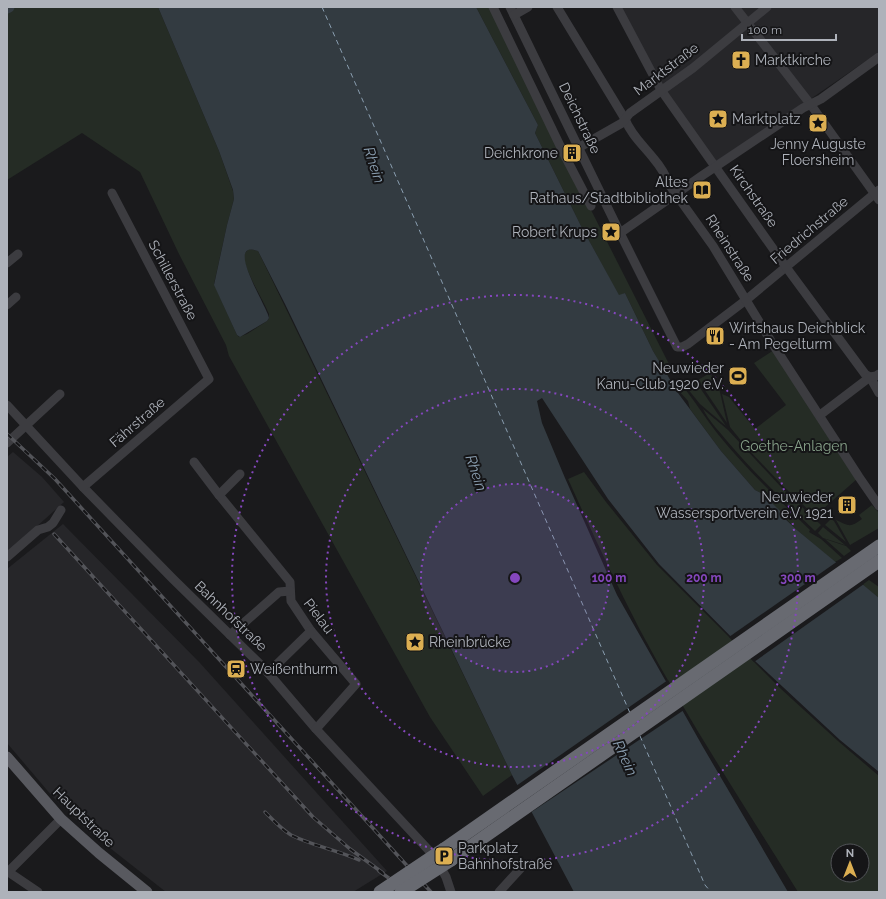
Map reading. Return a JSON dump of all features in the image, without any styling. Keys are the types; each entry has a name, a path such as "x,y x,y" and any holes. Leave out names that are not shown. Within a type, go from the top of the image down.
{"highway":[{"path":"380,892 444,850 879,546"},
{"path":"401,892 470,847 879,561"}],"main road":[{"name":"Hauptstraße","path":"7,757 62,819 99,853 147,892"}],"street":[{"path":"493,7 566,158 591,206"},
{"path":"512,11 528,7"},
{"name":"Rheinstraße","path":"557,7 625,119 627,125 642,146 654,158 666,176 670,186 713,246 774,346 879,506"},
{"name":"Kirchstraße","path":"617,7 661,90 786,267 865,374 874,376 879,393"},
{"path":"735,7 878,194"},
{"name":"Marktstraße","path":"578,148 622,123 630,113 693,68 767,7"},
{"name":"Deichstraße","path":"512,11 676,346 679,347"},
{"path":"620,233 803,108 811,105 879,57"},
{"name":"Schillerstraße","path":"112,193 209,379"},
{"name":"Friedrichstraße","path":"679,347 688,344 746,300 878,194"},
{"path":"7,263 18,254"},
{"path":"7,305 16,297"},
{"path":"820,415 874,376"},
{"name":"Fährstraße","path":"83,487 209,379"},
{"path":"7,443 60,394"},
{"name":"Bahnhofstraße","path":"7,405 83,487 268,673 316,729 435,857 446,877 451,892"},
{"name":"Pielau","path":"194,462 290,582 290,601 311,631 356,684 316,729"},
{"path":"219,495 240,474"},
{"path":"7,557 38,530 48,527 53,523 61,510"},
{"path":"230,635 279,592 290,591"},
{"path":"268,673 311,631"},
{"path":"38,892 8,871 62,819"},
{"path":"499,892 521,868"}],"shaded area":[{"path":"619,7 879,7 879,52 717,163 661,88"},
{"path":"13,452 42,477 64,502 7,553 7,457"},
{"path":"63,524 200,663 387,871 353,892 166,892 87,830 52,796 7,743 7,569"}],"green space":[{"path":"7,7 158,7 219,151 233,191 234,199 214,284 239,337 247,334 267,321 269,314 250,276 244,256 250,249 258,251 512,775 483,796 430,717 229,356 226,345 179,254 140,172 82,133 7,180"},
{"path":"476,7 491,7 546,121 673,372 667,376 653,351 625,293 619,296 581,226 535,133 538,125"},
{"name":"Goethe-Anlagen","path":"774,350 857,479 815,516 783,486 748,449 730,427 722,394 729,397 755,429 786,405 754,363"},
{"path":"710,373 719,388 727,423 698,380"},
{"path":"696,382 726,426 700,404 687,388"},
{"path":"685,389 717,433 750,471 810,530 809,532 821,539 842,558 835,562 797,530 763,494 755,490 721,451 690,409 688,401 680,392"},
{"path":"703,409 728,430 782,488 821,525 815,531 737,453"},
{"path":"584,472 606,502 657,565 781,689 879,776 879,892 798,892 658,664 594,536 568,479"},
{"path":"872,505 879,513 879,528 850,545 836,520 847,525 855,524 862,519 859,515"},
{"path":"831,519 834,521 846,542 825,525"},
{"path":"823,527 845,545 823,538 818,533"},
{"path":"825,539 846,546 851,551 844,556"},
{"path":"869,580 879,587 879,598 862,585"}],"water":[{"name":"Rhein","path":"158,7 476,7 538,125 535,133 581,226 619,295 625,293 653,351 678,393 721,451 755,490 763,494 781,512 783,517 797,530 879,598 879,772 840,740 755,661 659,564 608,499 542,398 537,401 542,423 617,595 703,747 788,892 574,892 512,775 258,251 248,250 245,255 246,264 269,318 267,321 240,337 237,335 214,285 234,199 233,190 219,151"}],"pier":[{"path":"838,561 864,584 754,662 729,637"},
{"path":"668,680 684,710 530,813 516,786"}],"ferry route":[{"path":"322,7 630,713"},
{"path":"640,736 705,885 711,892"}],"railway":[{"path":"7,434 55,479 431,892"},
{"path":"54,534 313,817 350,849 383,873"},
{"path":"265,812 280,827 291,835 359,860"},
{"path":"379,871 408,892"}],"place":[{"name":"Marktkirche","path":"741,60"},
{"name":"Marktplatz","path":"718,119"},
{"name":"Jenny Auguste Floersheim","path":"818,123"},
{"name":"Deichkrone","path":"572,153"},
{"name":"Altes Rathaus/Stadtbibliothek","path":"702,190"},
{"name":"Robert Krups","path":"611,232"},
{"name":"Wirtshaus Deichblick - Am Pegelturm","path":"715,336"},
{"name":"Neuwieder Kanu-Club 1920 e.V.","path":"738,376"},
{"name":"Neuwieder Wassersportverein e.V. 1921","path":"847,505"},
{"name":"Rheinbrücke","path":"415,642"},
{"name":"Weißenthurm","path":"236,669"},
{"name":"Parkplatz Bahnhofstraße","path":"444,856"}]}
